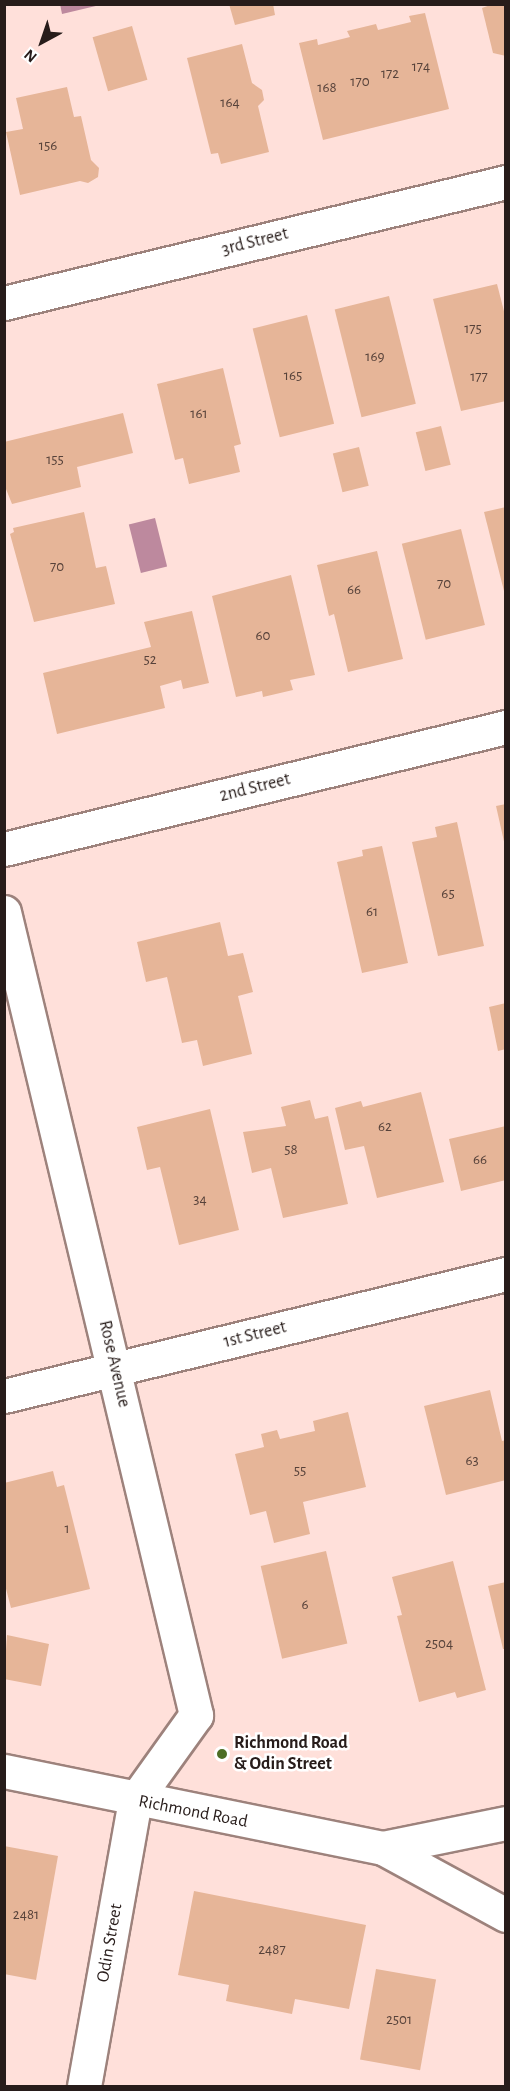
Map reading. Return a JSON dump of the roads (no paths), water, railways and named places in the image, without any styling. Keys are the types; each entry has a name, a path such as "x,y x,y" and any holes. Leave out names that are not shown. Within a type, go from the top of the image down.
{"street":[{"name":"3rd Street","path":"4,303 506,182"},
{"name":"2nd Street","path":"4,849 506,727"},
{"name":"Rose Avenue","path":"4,912 196,1715 135,1800"},
{"name":"1st Street","path":"4,1396 506,1274"},
{"name":"Richmond Road","path":"4,1771 135,1800 383,1848 506,1914"},
{"name":"Odin Street","path":"84,2086 135,1800"},
{"name":"Richmond Road","path":"383,1848 506,1822"}],"place":[{"name":"Richmond Road & Odin Street","path":"222,1754"}]}
